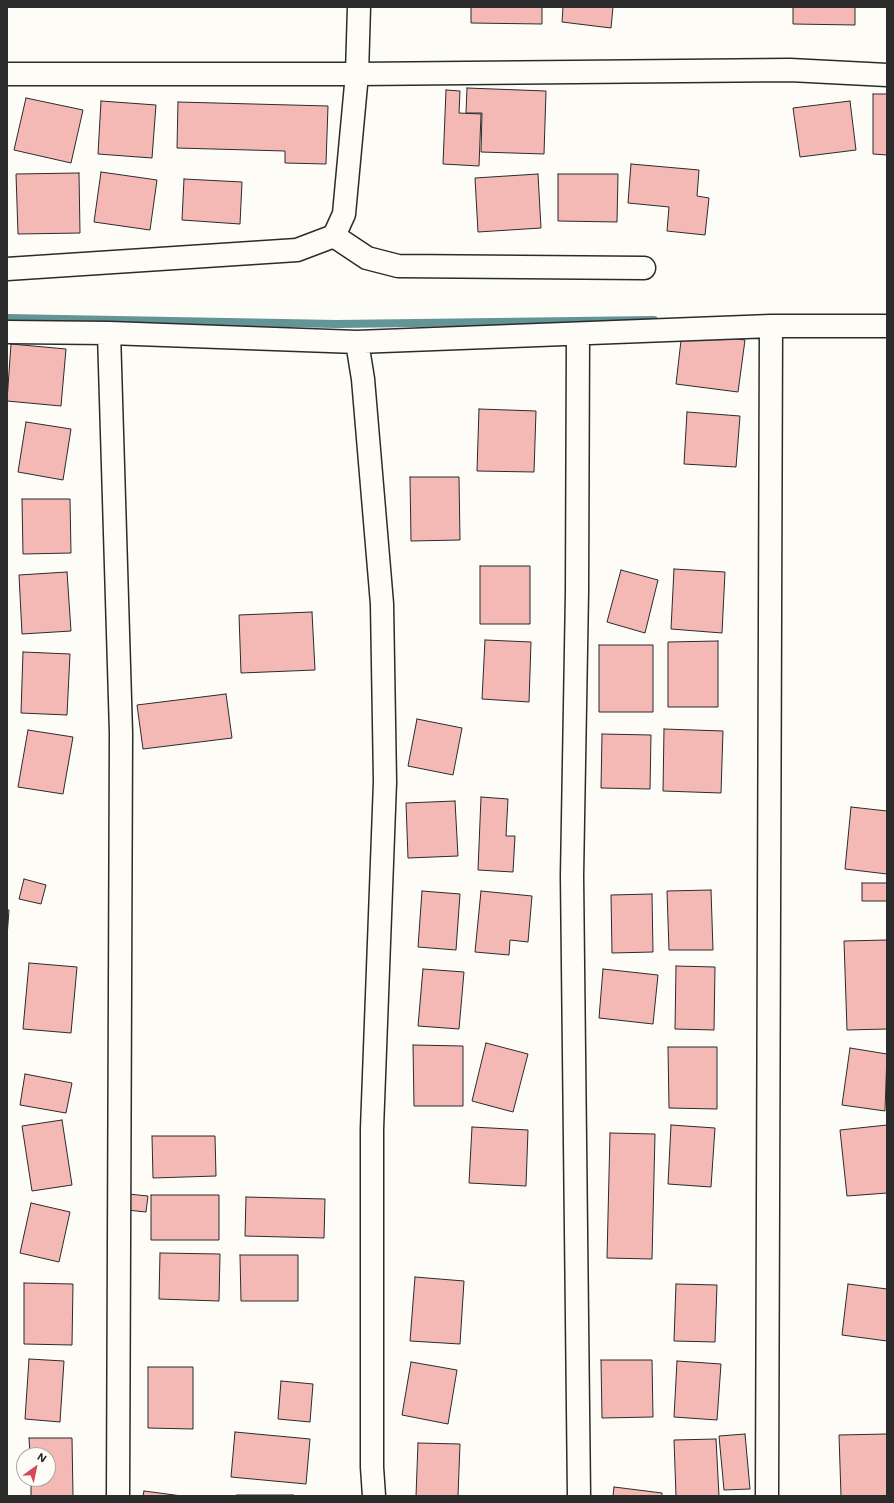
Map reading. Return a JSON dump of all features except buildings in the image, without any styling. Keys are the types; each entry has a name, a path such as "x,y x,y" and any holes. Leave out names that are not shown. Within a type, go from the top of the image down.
{"street":[{"path":"7,268 297,250 334,236 344,214 358,74 359,7"},
{"path":"7,74 358,74 790,70 887,75"},
{"path":"334,236 367,258 398,266 644,268"},
{"path":"7,332 109,333 357,342 771,326 887,326"},
{"path":"767,1496 771,326"},
{"path":"109,333 121,733 118,1496"},
{"path":"578,334 577,592 572,876 579,1496"},
{"path":"357,342 363,380 382,604 385,782 372,1129 372,1467 374,1496"}],"waterway":[{"path":"7,318 337,324 654,320"}]}
